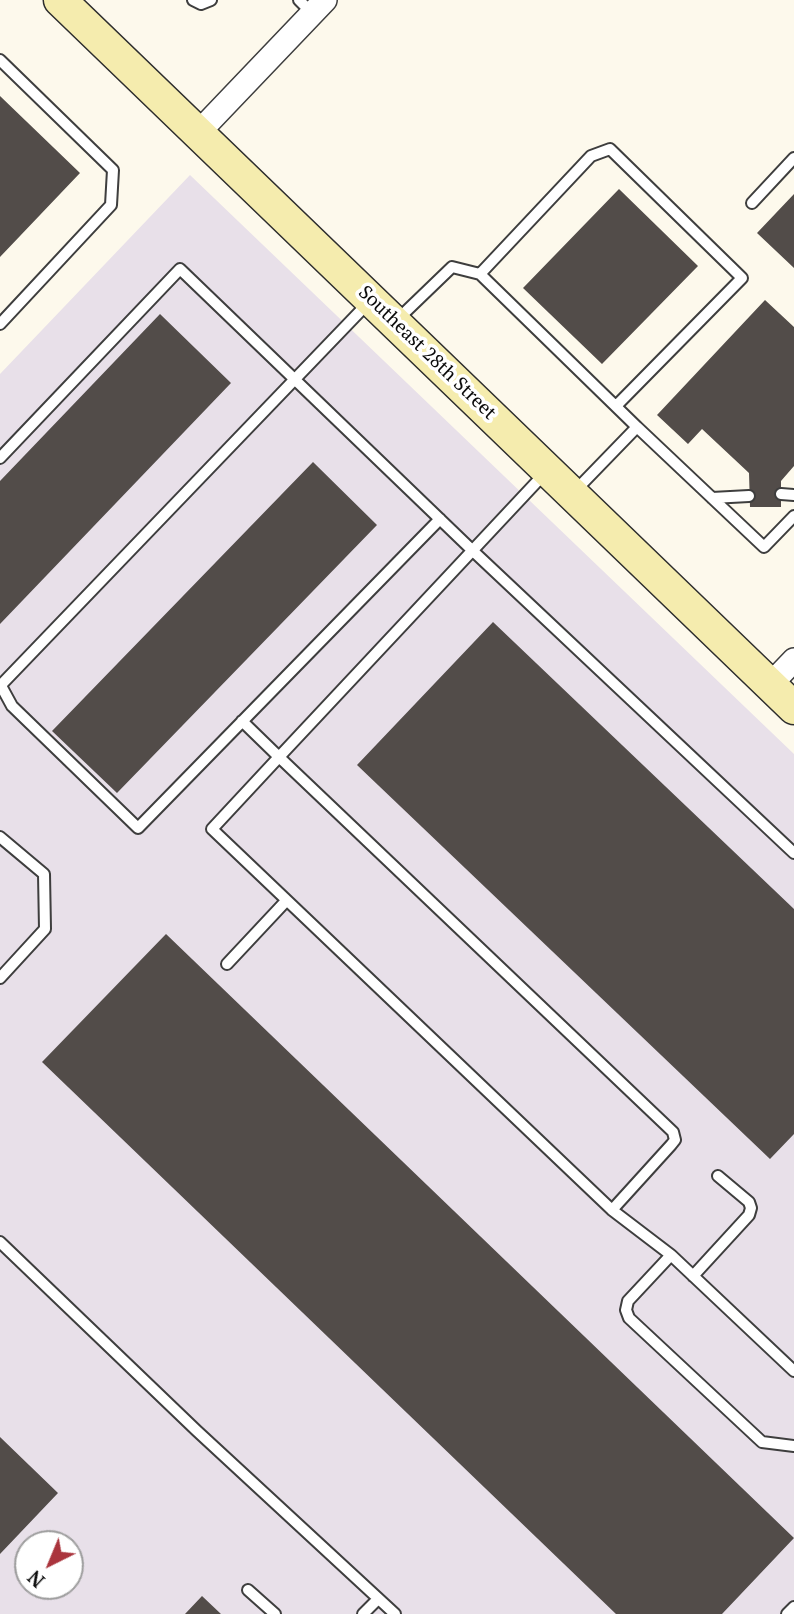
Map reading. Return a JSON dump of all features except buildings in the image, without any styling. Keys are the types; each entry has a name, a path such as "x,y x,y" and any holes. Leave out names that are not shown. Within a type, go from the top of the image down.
{"main road":[{"name":"Southeast 28th Street","path":"60,0 794,708"}],"street":[{"path":"199,132 312,4"},
{"path":"770,685 794,660"}],"lane":[{"path":"193,0 201,4 211,0"},
{"path":"0,60 113,170 111,205 0,324"},
{"path":"480,274 591,156 610,149 742,278 616,406"},
{"path":"752,203 794,158"},
{"path":"395,322 452,267 480,274 764,547 794,516"},
{"path":"0,458 180,269 473,551 794,853"},
{"path":"372,299 0,685 12,706 138,828 440,519"},
{"path":"572,493 637,427"},
{"path":"548,470 212,829 612,1210 671,1255 794,1371"},
{"path":"781,494 794,495"},
{"path":"712,498 749,496"},
{"path":"242,721 673,1132 675,1140 612,1210"},
{"path":"0,836 44,874 45,929 0,978"},
{"path":"227,964 286,901"},
{"path":"693,1276 749,1215 751,1209 749,1202 718,1176"},
{"path":"0,1242 395,1614"},
{"path":"671,1255 628,1301 626,1310 629,1318 762,1442 794,1446"},
{"path":"248,1590 275,1614"},
{"path":"363,1614 378,1599"},
{"path":"787,1614 794,1607"}],"shaded area":[{"path":"190,175 794,754 794,1614 0,1614 0,374"}]}
